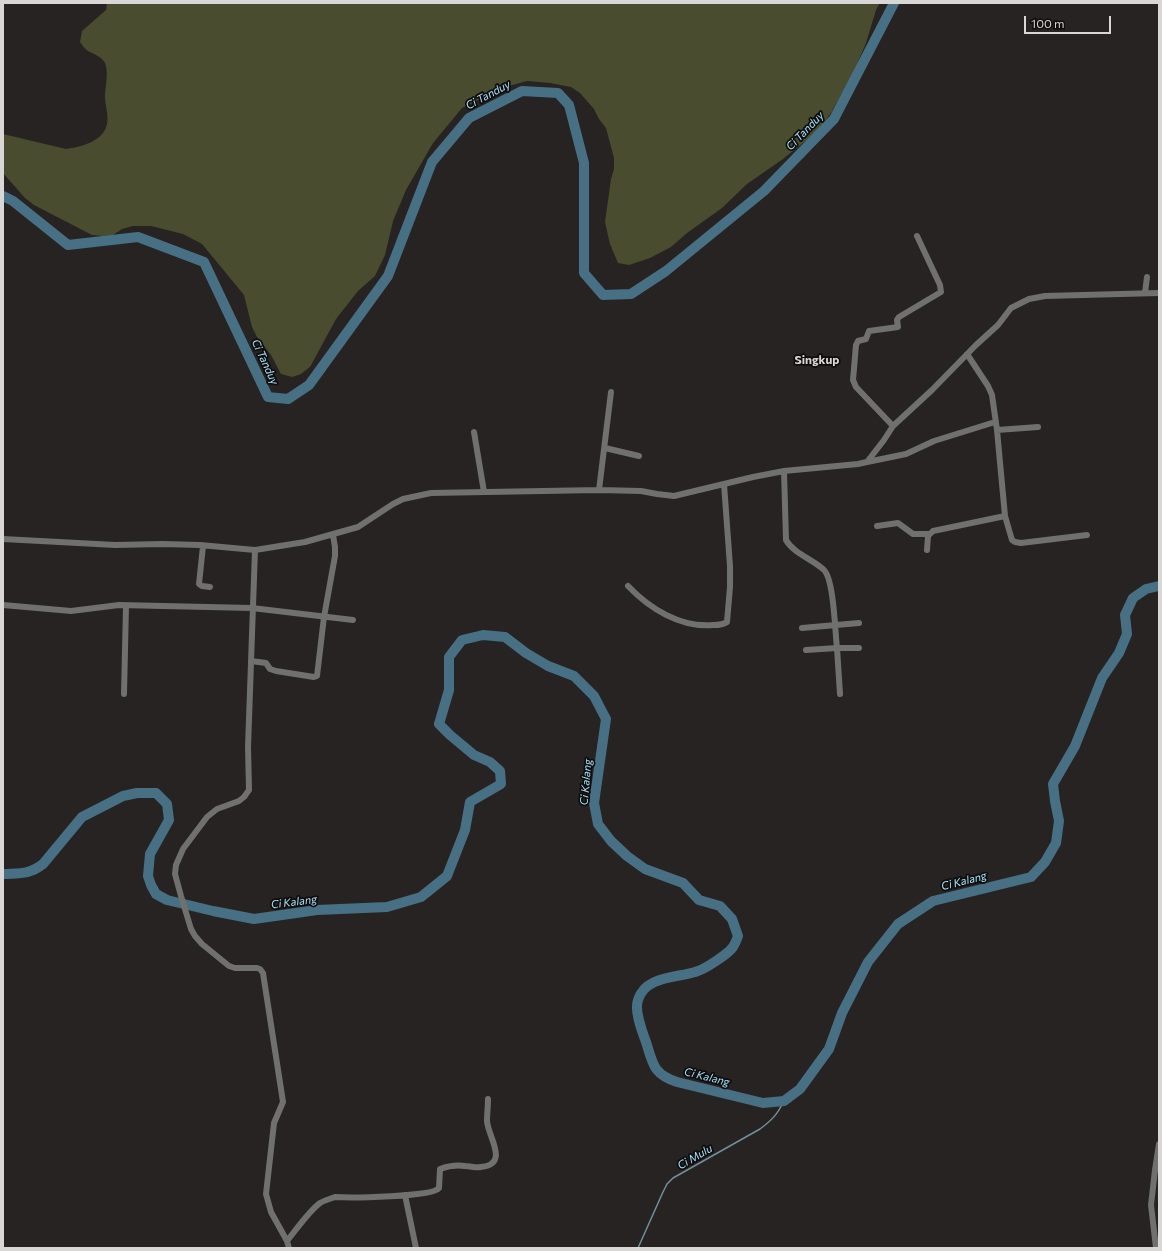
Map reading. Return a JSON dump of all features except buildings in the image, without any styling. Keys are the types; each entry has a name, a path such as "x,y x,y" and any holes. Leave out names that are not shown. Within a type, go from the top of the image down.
{"street":[{"path":"893,426 856,387 854,380 856,345 858,341 866,339 869,331 898,327 897,320 899,316 941,292 940,285 917,236"},
{"path":"1145,293 1147,277"},
{"path":"867,462 893,426 998,325 1011,308 1029,299 1055,295 1159,293"},
{"path":"967,354 990,390 997,430 1005,516 1012,540 1018,543 1087,535"},
{"path":"599,490 612,392"},
{"path":"3,539 115,545 163,544 255,550 305,542 358,527 393,504 408,498 431,493 599,490 641,491 674,496 784,471 837,467 906,454 934,441 995,422"},
{"path":"997,430 1038,427"},
{"path":"474,432 484,492"},
{"path":"604,448 639,456"},
{"path":"784,471 786,540 791,546 823,569 827,573 830,582 840,694"},
{"path":"628,586 651,606 669,616 689,624 707,626 726,623 728,619 730,566 724,484"},
{"path":"877,526 898,523 913,534 929,534 933,531 1005,516"},
{"path":"927,550 927,539 929,534"},
{"path":"251,661 266,663 270,669 276,671 316,676 318,674 324,617 335,556 335,547 332,535"},
{"path":"203,546 199,584 210,587"},
{"path":"255,550 248,747 249,790 239,801 217,809 207,817 183,849 176,865 175,874 187,918 195,936 226,964 235,968 257,968 263,973 283,1102 274,1123 266,1194 271,1212 289,1248"},
{"path":"3,605 71,611 109,606 252,608 353,620"},
{"path":"124,694 126,606"},
{"path":"802,628 859,623"},
{"path":"806,650 859,648"},
{"path":"286,1241 313,1210 326,1200 335,1197 379,1197 438,1190 440,1188 439,1170 442,1168 487,1166 494,1161 496,1155 496,1149 487,1122 488,1099"},
{"path":"1156,1248 1151,1205 1159,1144"},
{"path":"405,1195 416,1248"}],"green space":[{"path":"107,3 880,3 876,10 866,43 853,73 831,113 818,131 783,159 747,184 722,208 687,233 671,247 650,258 629,265 618,263 610,244 605,222 611,179 614,169 614,158 606,128 594,109 580,93 571,87 527,81 505,87 462,108 433,143 406,190 393,221 385,255 375,276 358,291 336,319 310,367 301,374 292,377 281,374 271,355 257,337 252,327 244,295 202,244 183,234 151,226 133,226 122,229 113,235 92,235 34,205 25,198 3,173 3,134 66,149 85,145 97,139 105,130 107,124 105,97 107,76 105,63 98,56 87,50 80,42 82,31 106,10"}],"waterway":[{"name":"Ci Tanduy","path":"3,196 13,201 68,245 138,237 204,262 268,397 288,399 309,385 388,276 432,162 469,118 522,91 558,93 569,105 584,163 584,273 603,295 631,294 666,271 764,191 834,119 894,3"},
{"name":"Ci Kalang","path":"3,874 28,872 38,868 82,817 123,796 137,793 156,793 167,804 169,820 150,854 148,876 156,894 167,900 254,919 317,910 387,907 421,897 447,876 465,830 470,802 501,784 500,771 490,762 474,755 439,724 449,690 449,657 462,640 483,635 505,637 526,653 548,666 574,676 594,696 606,719 594,803 598,824 611,841 627,856 645,869 683,883 699,900 720,906 732,919 738,936 734,946 710,965 699,971 654,982 647,986 642,992 638,1000 637,1010 650,1056 658,1072 677,1082 763,1103 784,1101 800,1089 829,1049 842,1013 868,962 898,924 933,901 1031,877 1045,862 1056,843 1059,821 1053,784 1075,746 1102,678 1119,653 1127,634 1125,615 1133,598 1146,589 1159,586"},
{"name":"Ci Mulu","path":"638,1248 667,1184 673,1178 760,1129 774,1117 784,1101"}],"district":[{"name":"Singkup","path":"817,360"}]}
